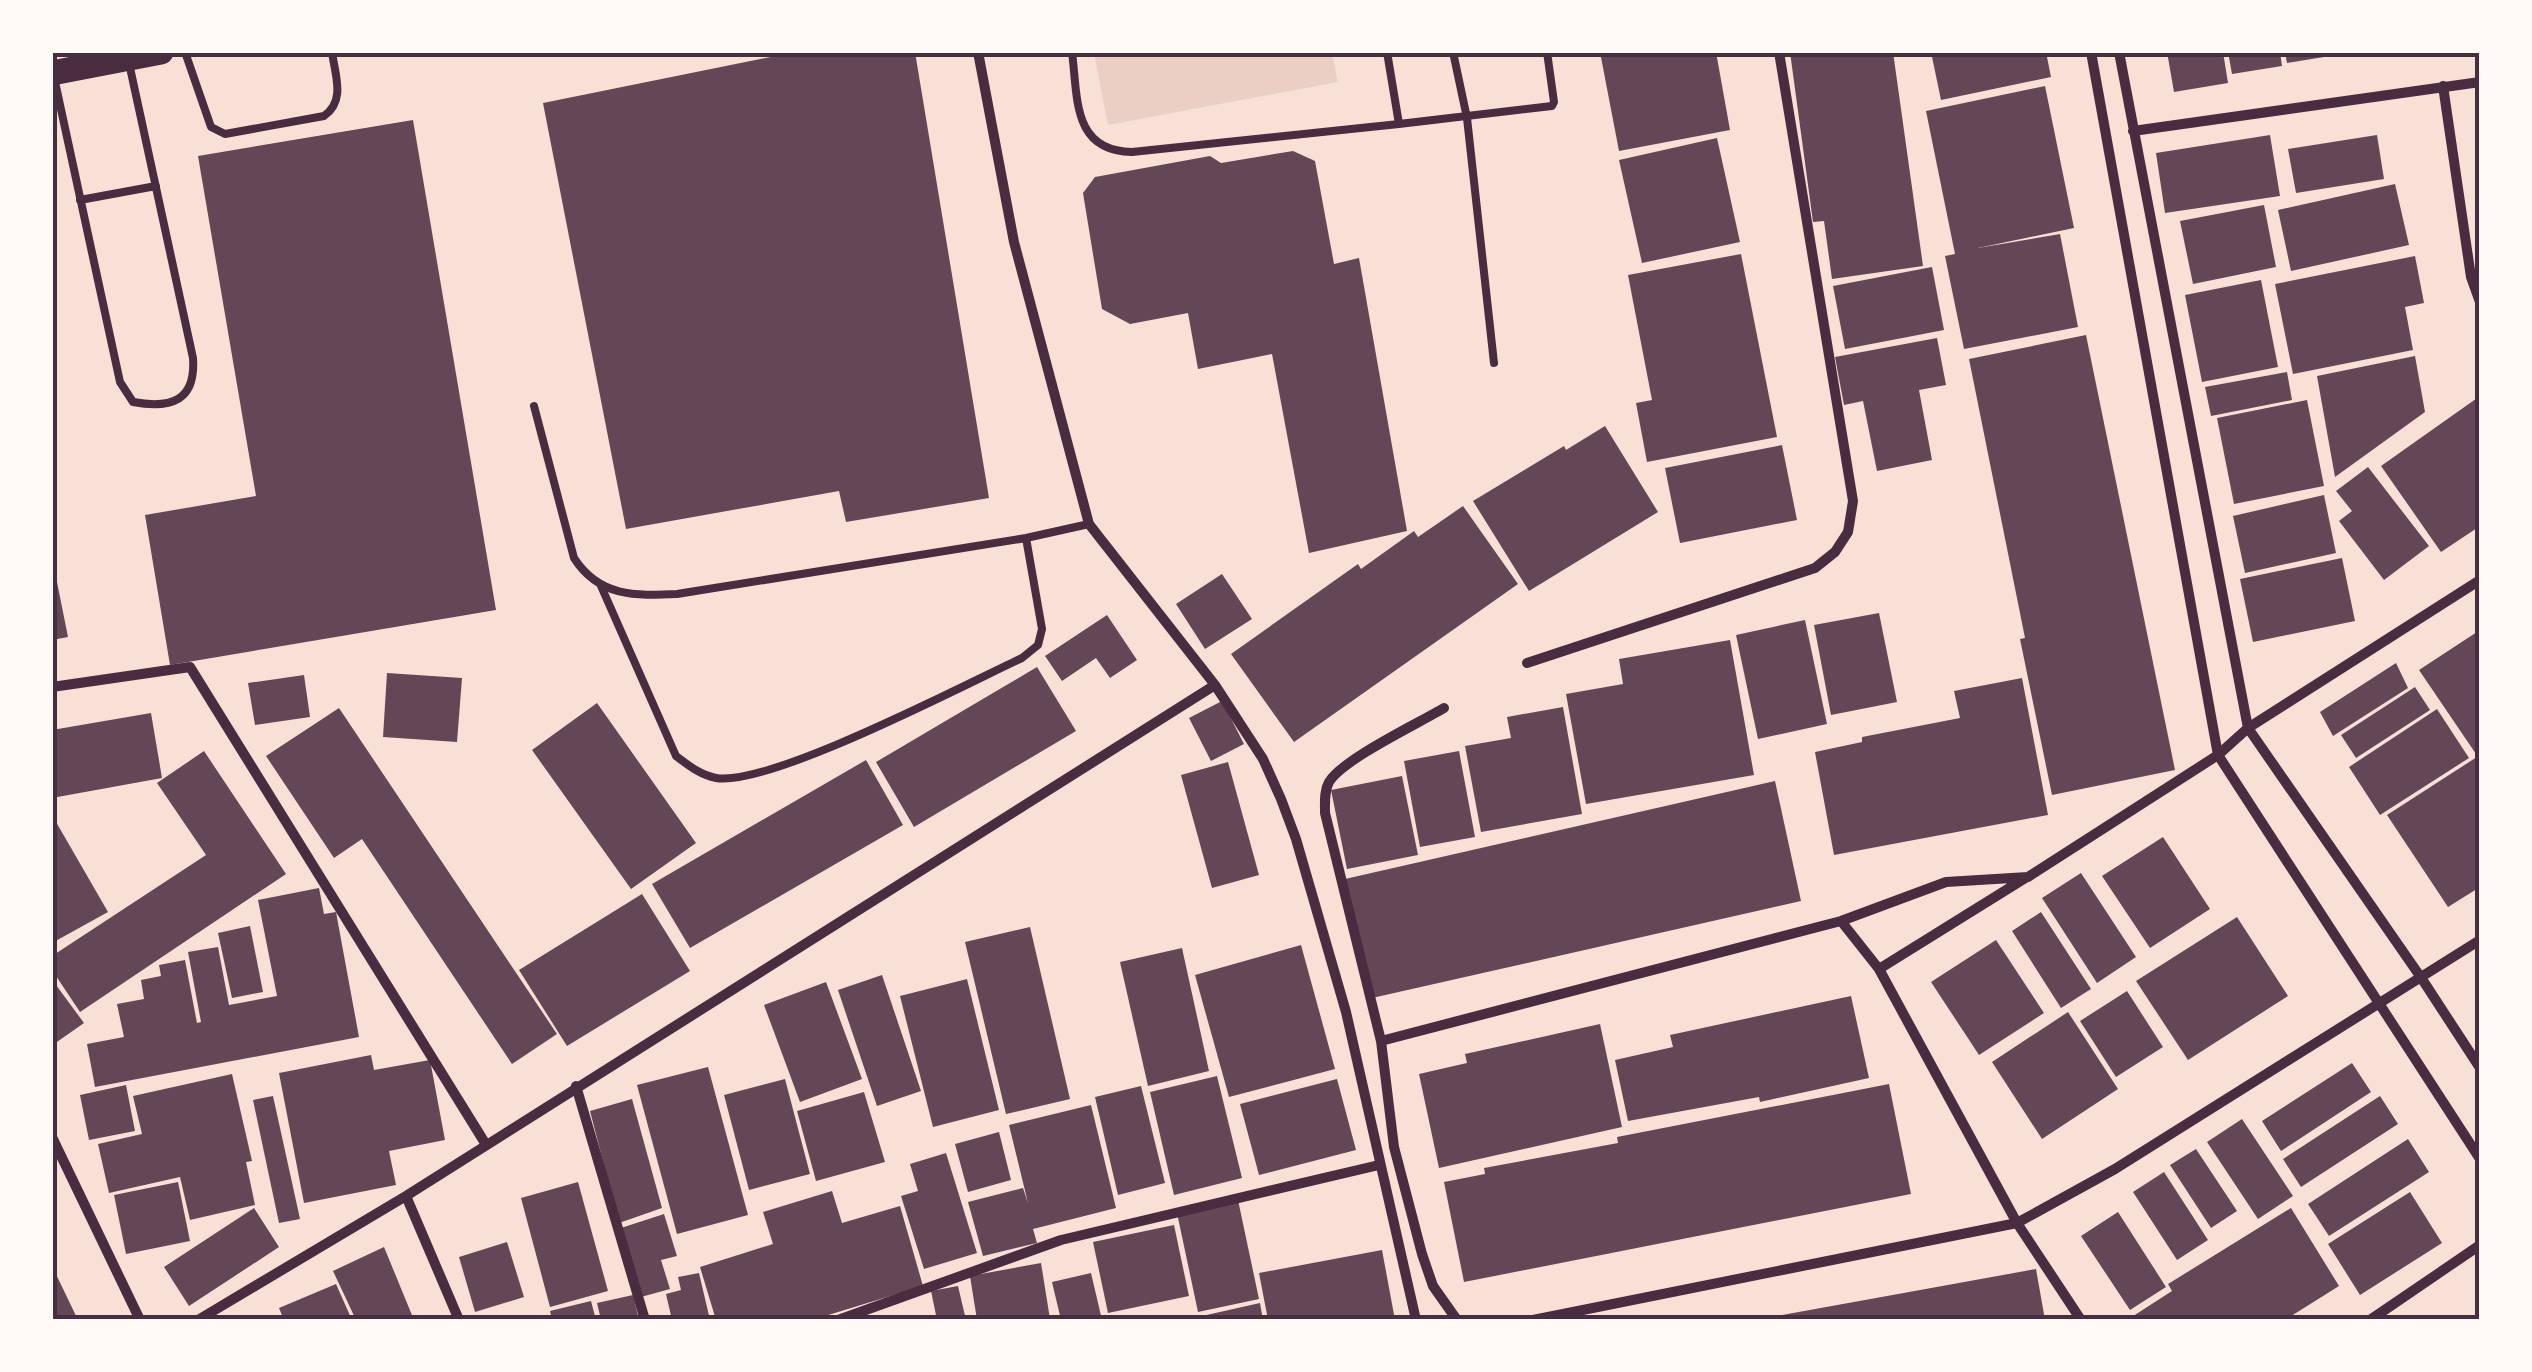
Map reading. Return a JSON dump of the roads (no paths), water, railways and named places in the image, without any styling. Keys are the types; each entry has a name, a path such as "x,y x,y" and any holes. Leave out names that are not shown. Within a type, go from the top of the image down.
{"main road":[{"path":"53,73 161,52"}],"street":[{"path":"978,52 1014,242 1089,524 1215,684 1263,759 1296,839 1346,1012 1416,1320"},
{"path":"1527,663 1815,568 1836,552 1848,532 1853,501 1844,432 1779,52"},
{"path":"2091,52 2218,754 2480,1159"},
{"path":"2119,52 2248,728 2480,1068"},
{"path":"2133,131 2480,82"},
{"path":"2442,86 2471,277 2480,302"},
{"path":"1879,969 2028,877 2218,754 2248,728 2480,580"},
{"path":"52,687 190,666 486,1144"},
{"path":"198,1320 406,1196 1215,684"},
{"path":"1444,708 1346,766 1330,780 1324,813 1381,1041 1394,1147 1422,1254 1433,1286 1457,1320"},
{"path":"1381,1041 1842,921 1946,882 2028,877"},
{"path":"1842,921 1879,969 2017,1223 2082,1320"},
{"path":"1533,1320 2017,1223 2114,1169 2480,940"},
{"path":"576,1086 645,1320"},
{"path":"52,1136 140,1320"},
{"path":"838,1320 1060,1240 1379,1165"},
{"path":"406,1196 459,1320"},
{"path":"2370,1320 2480,1244"}],"lane":[{"path":"184,52 211,127 225,134 330,112 338,97 332,52"},
{"path":"1072,52 1083,124 1096,143 1113,152 1467,118 1552,106 1547,52"},
{"path":"1387,52 1399,124"},
{"path":"1453,52 1467,118 1494,363"},
{"path":"53,73 120,382 134,402 174,402 186,393 194,378 193,358 128,60"},
{"path":"80,200 156,186"},
{"path":"534,406 574,558 586,576 600,586 636,596 676,594 1026,538 1089,524"},
{"path":"600,586 676,756 718,779 742,777 842,741 1022,658 1038,646 1042,630 1026,538"}]}
